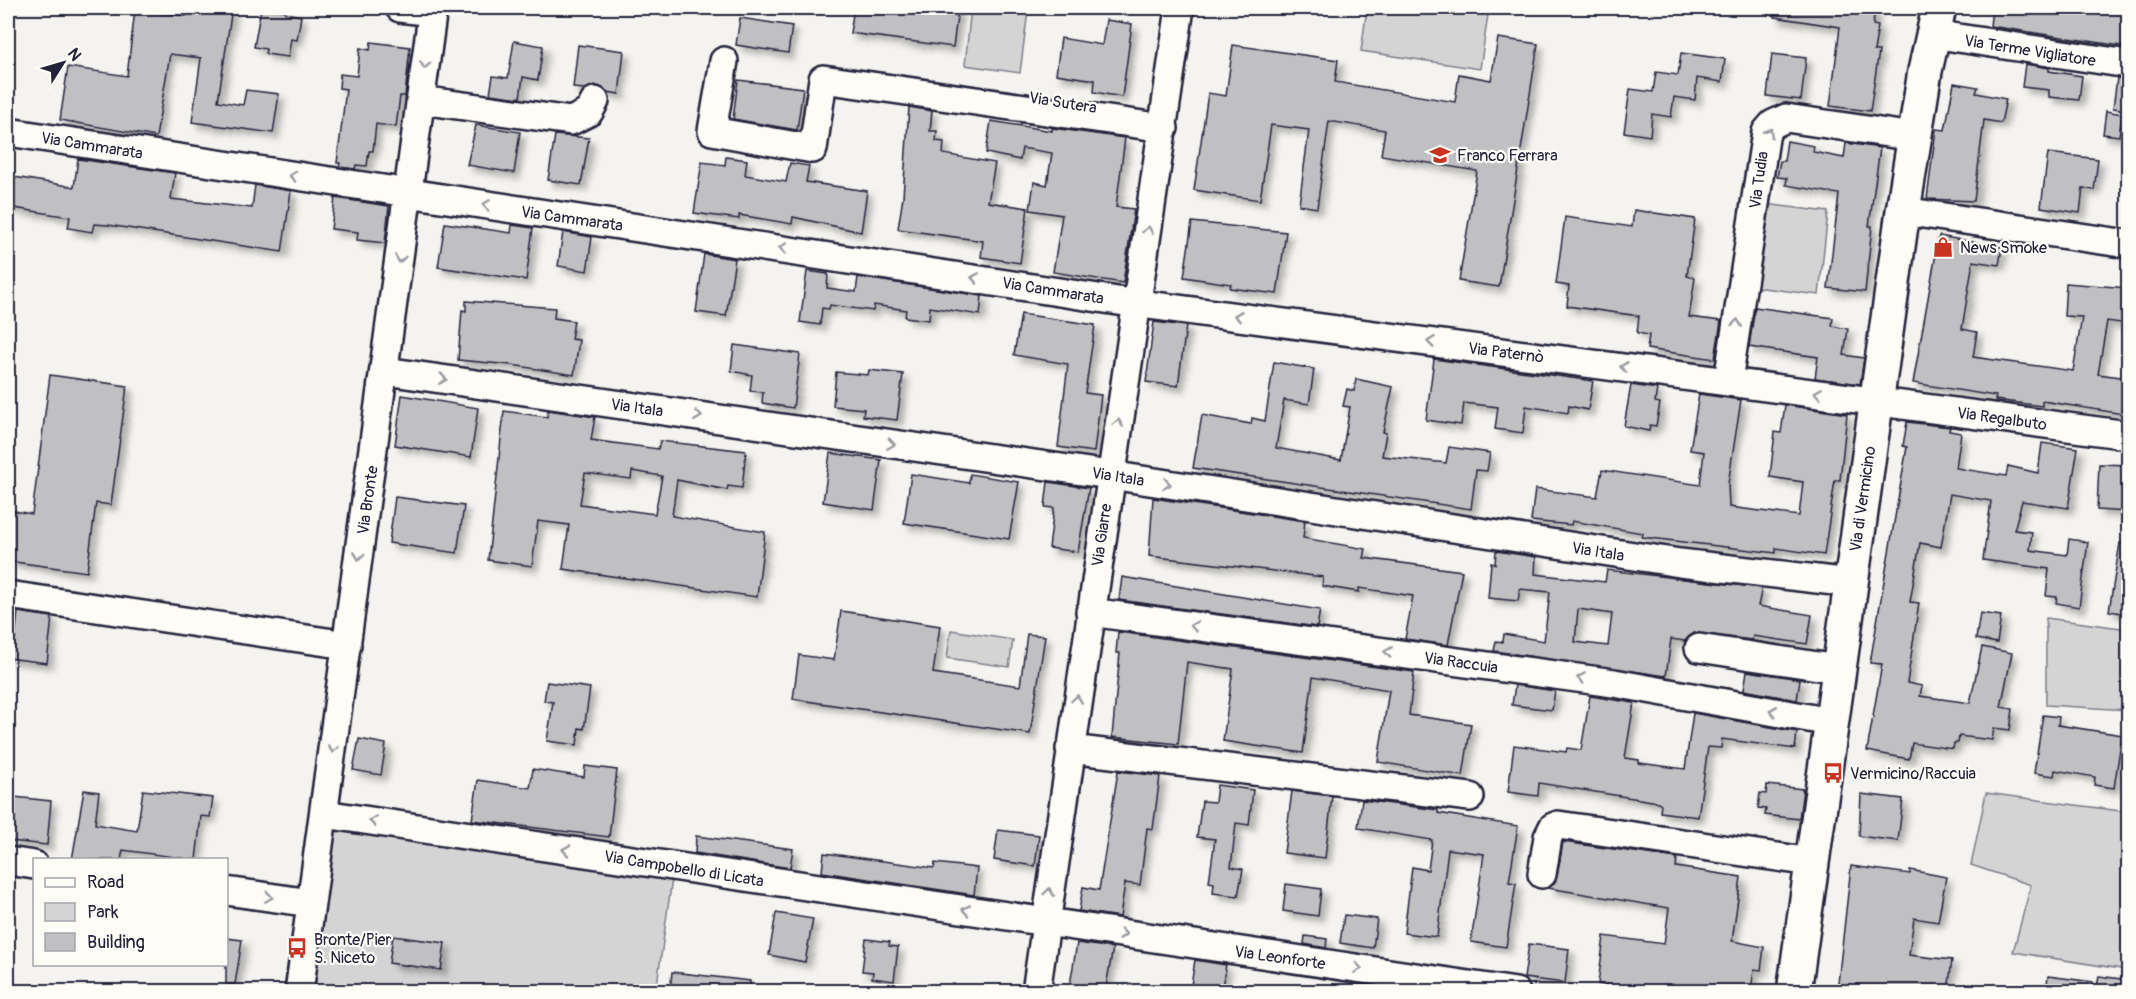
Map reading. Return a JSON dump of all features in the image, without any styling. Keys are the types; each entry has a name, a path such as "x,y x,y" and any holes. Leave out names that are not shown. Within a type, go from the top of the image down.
{"main road":[{"name":"Via di Vermicino","path":"1794,992 1903,211 1935,21"}],"street":[{"path":"400,8 433,10"},
{"name":"Via Giarre","path":"1036,992 1180,8"},
{"name":"Via Bronte","path":"298,992 433,10"},
{"name":"Via Terme Vigliatore","path":"1935,21 2128,64"},
{"path":"724,61 712,131 813,149 823,79 1164,123"},
{"name":"Via Sutera","path":"878,74 962,86 1164,123"},
{"path":"421,99 571,121 589,112 595,101"},
{"name":"Via Tudia","path":"1728,381 1767,132 1778,121 1791,118 1914,136"},
{"name":"Via Cammarata","path":"8,132 1137,303"},
{"path":"1903,211 2128,244"},
{"name":"Via Paternò","path":"1137,303 1876,400"},
{"name":"Via Itala","path":"385,371 1110,475 1680,564 1851,583"},
{"name":"Via Regalbuto","path":"1876,400 2128,435"},
{"path":"8,595 347,645"},
{"name":"Via Raccuia","path":"1090,612 1614,683 1831,722"},
{"path":"1699,648 1838,669"},
{"path":"1070,749 1470,797"},
{"name":"Via Campobello di Licata","path":"324,814 1045,922"},
{"path":"1542,874 1548,837 1553,827 1558,825 1812,862"},
{"path":"8,861 33,865"},
{"path":"228,891 311,903"},
{"name":"Via Leonforte","path":"1045,922 1516,992"}],"green space":[{"path":"971,8 1028,11 1020,73 965,65"},
{"path":"1367,8 1489,8 1480,69 1361,51"},
{"path":"1765,204 1828,212 1819,295 1755,287"},
{"path":"2046,618 2128,629 2128,710 2046,705"},
{"path":"951,630 1013,640 1009,667 947,658"},
{"path":"1986,793 2128,812 2128,970 2013,952 2031,885 1971,865"},
{"path":"330,828 672,879 656,991 315,992"}],"building":[{"path":"188,8 232,8 218,101 243,105 246,90 279,94 273,133 192,122 201,58 170,54 156,137 60,120 68,67 127,76 135,10 186,16"},
{"path":"261,8 285,10 285,13 301,16 297,40 291,39 288,57 265,54 266,49 254,47"},
{"path":"854,8 958,9 953,47 850,33"},
{"path":"1776,8 1875,8 1873,25 1878,26 1874,51 1879,51 1870,111 1830,106 1840,27 1775,17"},
{"path":"1992,8 2128,8 2128,47 1990,26"},
{"path":"740,18 792,26 788,53 736,45"},
{"path":"1106,20 1132,24 1122,97 1094,92 1095,80 1056,74 1061,38 1102,45"},
{"path":"1498,38 1538,44 1499,287 1459,281 1477,171 1381,155 1385,130 1329,121 1317,208 1299,205 1309,130 1271,125 1260,200 1194,190 1208,93 1226,96 1233,45 1338,60 1335,82 1455,102 1459,74 1491,80"},
{"path":"514,41 543,46 538,80 523,77 520,98 490,94 493,76 508,78"},
{"path":"371,42 410,47 405,96 400,96 396,127 376,124 373,151 369,151 367,166 356,165 355,169 339,167 340,163 337,163 346,89 339,88 340,74 357,76 360,48 370,50"},
{"path":"578,45 624,51 619,94 608,92 595,85 585,89 573,88"},
{"path":"1681,53 1725,59 1722,82 1697,78 1695,100 1674,97 1671,117 1652,114 1650,136 1624,132 1630,89 1653,92 1656,72 1678,75"},
{"path":"1772,54 1806,58 1801,100 1767,96"},
{"path":"2025,64 2049,68 2049,71 2082,76 2079,100 2049,97 2049,90 2022,87"},
{"path":"2117,78 2128,79 2128,110 2113,108"},
{"path":"738,80 803,88 797,130 733,119"},
{"path":"1954,83 1978,87 1976,93 2006,99 2001,123 1984,120 1974,201 1927,199 1936,129 1945,130"},
{"path":"909,107 932,111 930,131 937,131 936,141 944,142 943,154 995,163 988,202 1028,208 1020,263 981,257 983,241 898,229 903,197"},
{"path":"2106,111 2122,114 2119,136 2103,134"},
{"path":"991,121 1052,131 1052,128 1125,138 1116,207 1134,209 1123,283 1053,272 1062,215 1030,210 1034,182 1047,185 1052,153 1022,148 1020,160 986,153"},
{"path":"476,125 520,132 514,173 467,165"},
{"path":"555,135 589,138 581,185 548,180"},
{"path":"1787,141 1814,146 1813,152 1844,158 1846,143 1880,148 1869,226 1872,226 1865,292 1828,288 1839,194 1786,185 1787,178 1777,177 1780,161 1784,161"},
{"path":"2048,153 2098,159 2094,190 2083,188 2080,213 2041,207"},
{"path":"726,157 747,160 745,175 786,182 790,163 809,166 806,182 867,191 861,232 793,217 792,224 739,215 739,219 694,213 702,162 725,165"},
{"path":"78,159 175,173 171,199 252,208 255,185 291,191 282,252 108,225 94,224 92,232 68,228 70,217 8,207 8,176 74,187"},
{"path":"335,198 389,206 385,243 357,240 358,232 331,229"},
{"path":"1634,210 1695,219 1687,276 1695,278 1689,317 1721,321 1715,359 1647,349 1649,335 1637,333 1639,316 1567,306 1569,286 1556,284 1565,217 1632,227"},
{"path":"1192,222 1286,232 1277,294 1230,288 1231,284 1184,277"},
{"path":"445,223 511,233 512,225 533,228 526,280 438,267"},
{"path":"563,232 592,237 587,271 558,266"},
{"path":"1939,236 2002,247 1999,265 1973,261 1962,329 1977,332 1973,357 2073,371 2082,317 2064,316 2066,283 2128,288 2128,324 2107,321 2098,374 2128,378 2123,414 2042,401 2042,406 1995,400 1996,396 1913,383"},
{"path":"704,254 735,259 726,316 696,312"},
{"path":"807,271 828,274 827,288 856,292 858,277 982,296 980,315 930,307 929,320 905,317 906,310 874,305 873,311 830,305 829,309 822,308 820,325 800,322"},
{"path":"466,301 555,308 554,318 574,321 571,339 579,340 574,375 512,365 458,360 462,310 466,311"},
{"path":"1755,307 1833,318 1832,326 1848,329 1844,355 1864,358 1860,384 1815,378 1818,357 1749,347"},
{"path":"1021,314 1095,325 1085,393 1101,395 1094,452 1058,447 1068,364 1014,355"},
{"path":"1154,322 1186,326 1178,386 1146,382"},
{"path":"734,345 800,354 793,408 762,403 763,392 750,391 752,375 731,371"},
{"path":"1434,359 1593,381 1588,410 1569,406 1568,413 1526,406 1523,433 1495,429 1498,407 1464,403 1461,425 1426,420"},
{"path":"1274,362 1314,369 1309,404 1284,400 1276,448 1341,460 1350,407 1343,406 1347,389 1354,391 1356,379 1393,387 1383,432 1386,433 1382,456 1446,463 1449,447 1490,453 1487,471 1476,470 1471,509 1193,468 1202,415 1251,424 1252,418 1265,421"},
{"path":"869,370 903,374 897,420 863,416 864,409 833,406 836,372 868,375"},
{"path":"50,375 127,386 111,505 96,503 87,572 8,561 8,510 32,514"},
{"path":"1631,385 1657,389 1655,402 1660,403 1656,426 1650,425 1649,431 1624,426"},
{"path":"1699,394 1741,400 1728,484 1729,507 1799,516 1803,482 1770,477 1775,432 1781,433 1785,405 1847,414 1840,480 1835,480 1824,555 1776,548 1776,553 1642,537 1643,533 1572,521 1571,525 1531,521 1535,489 1597,497 1602,470 1700,485 1704,452 1690,450"},
{"path":"402,395 478,408 471,457 395,445"},
{"path":"548,410 595,417 591,440 658,449 660,441 746,451 742,488 728,486 727,490 677,480 672,516 765,532 757,597 563,569 569,525 538,521 532,566 488,560 504,411 547,417","holes":["632,471 662,476 655,514 580,504 585,473 631,479"]},
{"path":"1907,422 1950,427 1949,431 1961,433 1956,468 2006,476 2008,466 2038,473 2042,443 2078,448 2068,508 2022,501 2014,530 2032,532 2030,550 2067,555 2069,539 2088,542 2079,607 2056,603 2057,597 2046,596 2049,569 1983,560 1991,501 1950,494 1941,547 1920,543 1910,602 1919,603 1907,683 1922,686 1920,696 1970,703 1982,647 2012,653 2001,707 2013,709 2010,730 1994,728 1992,740 1959,736 1958,743 1954,743 1953,749 1912,743 1909,759 1867,751 1882,664 1870,663 1907,447 1903,446"},
{"path":"830,453 881,460 874,510 823,502"},
{"path":"2099,464 2128,465 2128,512 2097,510"},
{"path":"911,474 969,483 970,474 1019,482 1009,539 904,523"},
{"path":"1048,482 1089,488 1078,552 1049,548 1054,508 1045,507"},
{"path":"395,497 464,506 457,553 389,543"},
{"path":"1153,498 1305,521 1303,538 1366,549 1364,558 1462,571 1448,645 1405,639 1413,596 1359,588 1359,592 1322,586 1323,577 1149,556"},
{"path":"2120,543 2128,544 2128,614 2109,611"},
{"path":"1496,551 1536,557 1535,574 1605,582 1607,570 1762,588 1758,606 1812,615 1807,644 1753,636 1752,640 1694,633 1685,641 1671,639 1666,676 1494,651 1496,641 1503,642 1504,634 1544,641 1550,592 1520,589 1518,601 1488,598 1491,563 1495,564","holes":["1578,609 1612,614 1608,646 1575,642"]},
{"path":"1122,577 1320,610 1317,627 1119,600"},
{"path":"841,611 940,626 933,673 1020,686 1027,634 1045,636 1030,734 793,699 799,655 834,660"},
{"path":"18,612 52,617 47,663 8,658 8,637 15,638"},
{"path":"1980,613 2001,616 1997,643 1976,639"},
{"path":"1118,632 1414,672 1409,715 1471,724 1463,776 1378,762 1389,690 1313,677 1303,753 1223,741 1233,669 1187,662 1178,744 1112,737 1120,653 1116,653"},
{"path":"1747,671 1800,679 1797,700 1744,690"},
{"path":"547,682 590,688 584,729 579,728 577,745 547,741 553,702 544,701"},
{"path":"1515,685 1555,691 1552,710 1512,705"},
{"path":"1590,696 1634,703 1625,758 1639,760 1639,763 1685,769 1693,713 1797,732 1795,749 1722,739 1721,748 1708,747 1698,817 1660,812 1661,804 1658,802 1539,783 1538,796 1508,792 1514,745 1566,752 1567,748 1581,750"},
{"path":"2043,715 2059,717 2058,725 2122,735 2114,788 2094,785 2095,777 2055,770 2054,776 2034,773"},
{"path":"359,739 386,744 381,775 353,770"},
{"path":"585,766 617,770 609,837 472,820 478,780 530,788 533,769 584,777"},
{"path":"1118,771 1160,776 1153,829 1147,828 1140,885 1125,883 1120,917 1079,911 1083,887 1099,890"},
{"path":"1217,785 1253,790 1249,825 1236,823 1231,867 1243,869 1238,896 1213,893 1214,883 1209,882 1215,839 1197,837 1202,801 1215,802"},
{"path":"1767,785 1803,789 1799,819 1765,815 1766,809 1758,808 1760,793 1766,794"},
{"path":"84,790 99,792 95,824 137,831 143,790 213,798 210,817 201,816 196,858 123,850 121,858 72,858"},
{"path":"1292,791 1332,796 1325,858 1284,853"},
{"path":"1861,794 1903,799 1898,841 1859,836"},
{"path":"14,797 51,801 47,845 10,841"},
{"path":"1362,800 1438,810 1438,813 1518,826 1509,882 1516,883 1506,947 1471,942 1484,854 1448,849 1437,937 1404,933 1412,867 1428,870 1432,840 1358,828"},
{"path":"998,830 1039,835 1035,866 994,860"},
{"path":"696,836 793,849 790,868 695,853"},
{"path":"1563,842 1677,858 1676,867 1741,877 1732,941 1764,947 1761,970 1754,969 1751,992 1652,992 1598,984 1604,936 1664,944 1669,908 1548,888 1557,877"},
{"path":"824,853 934,868 935,863 977,868 974,895 822,872"},
{"path":"1851,866 1910,874 1910,870 1946,877 1938,922 1914,918 1909,955 1952,960 1948,992 1902,989 1902,992 1837,992"},
{"path":"1286,884 1321,889 1318,916 1283,911"},
{"path":"776,913 813,919 805,962 769,955"},
{"path":"1344,915 1377,919 1373,948 1340,943"},
{"path":"393,936 445,943 441,970 389,963"},
{"path":"1305,936 1327,939 1326,948 1304,944"},
{"path":"228,938 242,940 235,984 226,984"},
{"path":"866,939 890,942 889,946 898,947 894,981 872,978 873,972 862,971"},
{"path":"1077,943 1113,948 1105,992 1072,992 1073,986 1070,985"},
{"path":"1529,944 1569,949 1565,983 1524,978"},
{"path":"1195,960 1226,965 1221,992 1190,992"},
{"path":"672,972 750,981 750,992 670,992"},
{"path":"2048,976 2093,982 2092,992 2046,992"},
{"path":"2099,976 2128,980 2128,992 2096,992"}],"place":[{"name":"Franco Ferrara","path":"1440,155"},
{"name":"News Smoke","path":"1943,247"},
{"name":"Vermicino/Raccuia","path":"1833,773"},
{"name":"Bronte/Pier S. Niceto","path":"297,948"}]}
